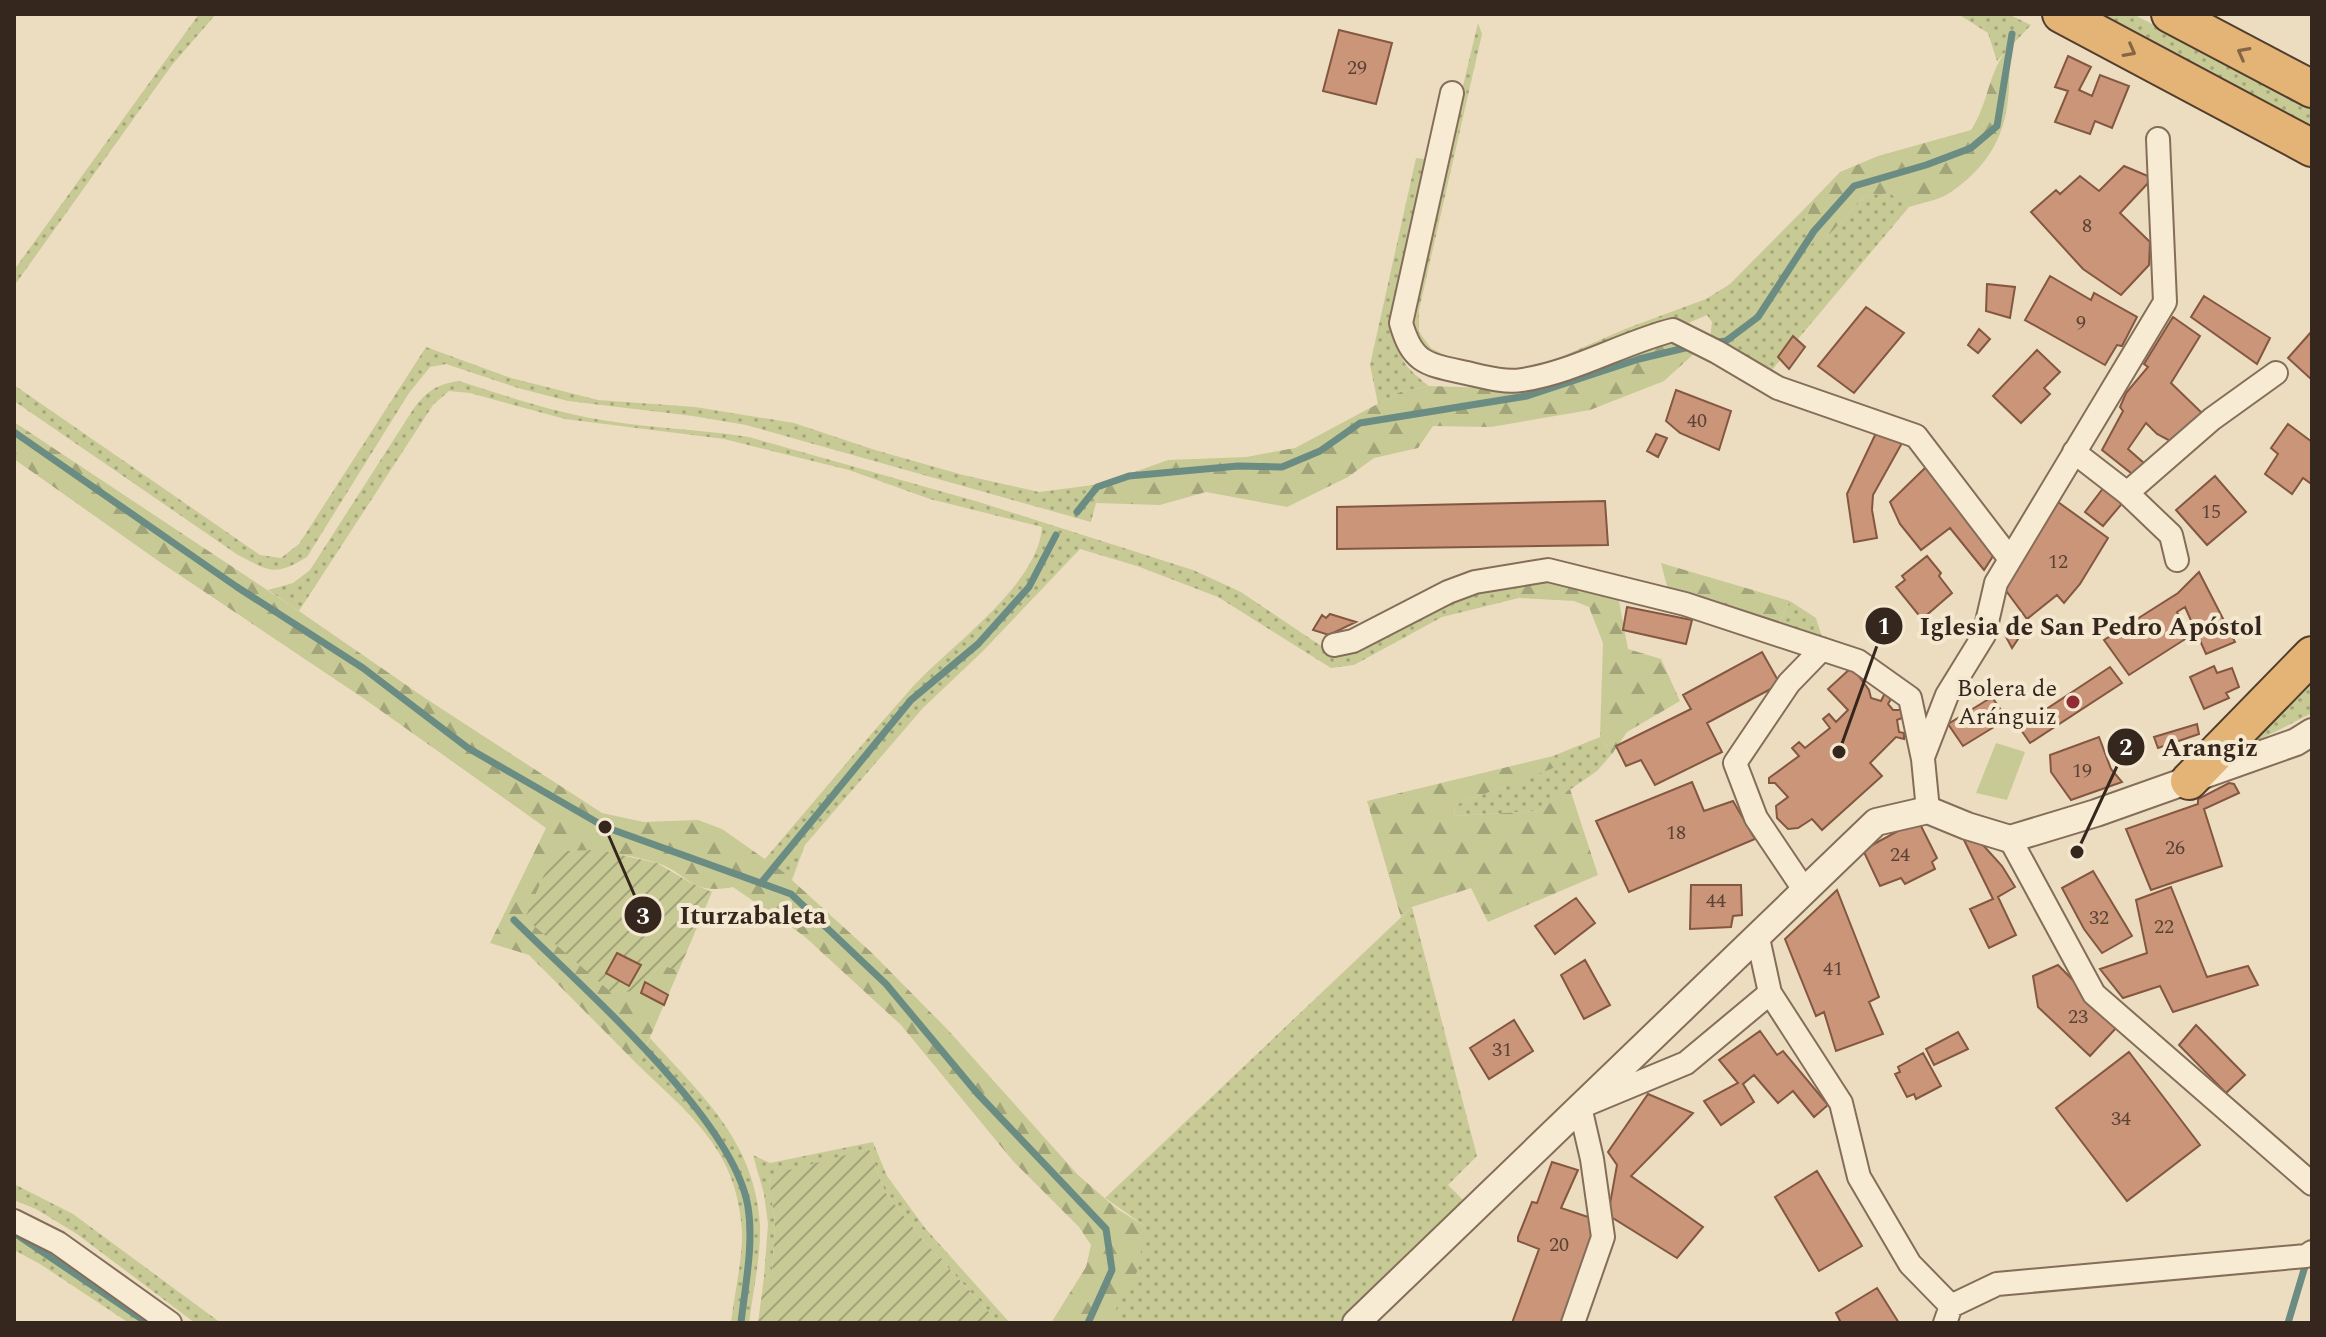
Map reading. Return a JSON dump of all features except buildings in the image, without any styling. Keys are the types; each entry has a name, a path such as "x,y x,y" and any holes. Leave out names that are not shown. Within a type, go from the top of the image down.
{"highway":[{"path":"2061,14 2297,140 2312,156"},
{"path":"2170,14 2312,89"},
{"path":"2189,781 2312,655"}],"street":[{"path":"1452,93 1401,323 1407,343 1427,365 1499,379 1521,380 1585,362 1673,330 1778,388 1916,436 2010,559"},
{"path":"1923,759 1947,695 1984,635 1996,583 2165,302 2158,139"},
{"path":"2127,493 2212,419 2276,373"},
{"path":"2074,452 2127,493 2171,535 2177,560"},
{"path":"1334,645 1353,641 1448,592 1475,582 1548,570 1685,604 1858,661 1910,698 1923,759 1928,810"},
{"path":"1805,891 1756,818 1735,763 1789,683 1822,649"},
{"path":"1356,1323 1876,822 1928,810 2010,839 2189,781 2296,742 2312,732"},
{"path":"2010,839 2094,994 2312,1184"},
{"path":"1758,938 1770,993 1841,1103 1859,1177 1910,1264 1948,1315 1997,1284 2306,1256 2312,1252"},
{"path":"1580,1107 1686,1063 1770,993"},
{"path":"1573,1323 1603,1237 1592,1159 1580,1107"},
{"path":"14,1221 58,1243 170,1323"}],"green space":[{"path":"199,14 216,14 172,65 14,286 14,270"},
{"path":"1958,14 2008,14 2031,25 1997,61 1988,33"},
{"path":"2097,14 2133,14 2312,108 2312,128"},
{"path":"1478,23 1482,34 1419,310 1419,332 1431,348 1458,362 1511,369 1547,363 1625,329 1706,299 1730,284 1814,199 1803,225 1826,238 1865,196 1889,192 1909,207 1772,370 1710,338 1712,322 1707,315 1686,324 1651,330 1520,374 1447,364 1412,343 1409,312"},
{"path":"2008,49 2009,93 2001,130 1994,147 1969,178 1947,195 1909,207 1889,193 1865,196 1826,238 1809,245 1803,225 1814,199 1840,172 1878,156 1971,130 1982,109 1996,67"},
{"path":"1416,158 1434,160 1397,321 1397,333 1402,359 1429,386 1400,392 1378,404 1370,365"},
{"path":"1674,338 1697,351 1664,381 1590,410 1491,427 1433,426 1418,448 1374,458 1348,477 1287,507 1206,492 1160,505 1096,503 1101,484 1168,460 1246,457 1295,448 1400,392 1429,386 1523,389"},
{"path":"426,347 511,378 598,400 695,407 794,423 963,475 1039,492 1101,484 1091,522 746,425 568,401 446,364 430,367 409,393 307,557 287,567 272,570 238,555 14,401 14,385 260,555 281,558 299,544"},
{"path":"459,381 590,418 749,437 979,502 1193,570 1241,592 1330,652 1452,595 1513,580 1519,598 1442,617 1354,665 1331,668 1218,597 1137,566 1080,549 982,652 923,708 805,845 792,880 765,859 909,691 1008,594 1037,550 1042,527 930,499 849,470 724,439 565,419 470,393 449,391 433,405 299,611 268,590 293,583 310,570 414,408 433,389"},
{"path":"14,422 602,813 644,822 698,820 722,829 782,871 872,953 948,1030 1078,1175 1117,1209 1145,1226 1138,1270 1108,1323 1051,1323 1086,1267 1091,1245 1079,1227 1013,1161 901,1025 804,936 733,887 718,889 697,886 666,866 631,856 561,851 639,990 660,965 679,970 638,1065 529,955 490,943 546,828 363,698 157,560 14,459"},
{"path":"1661,563 1790,601 1776,627 1670,598"},
{"path":"1558,577 1618,596 1628,649 1661,659 1680,701 1627,732 1612,754 1600,737 1603,643 1589,607 1574,601 1519,598 1513,580"},
{"path":"1790,601 1816,618 1823,640 1776,627"},
{"path":"2312,670 2312,713 2257,741 2250,731"},
{"path":"1600,737 1612,754 1597,771 1539,811 1454,816 1455,805 1555,767 1553,756"},
{"path":"1996,743 2025,752 2007,800 1976,793"},
{"path":"1553,756 1556,767 1455,805 1454,816 1539,811 1570,789 1598,875 1488,922 1471,888 1412,907 1401,917 1367,801"},
{"path":"599,850 657,863 712,892 679,970 660,965 639,990 613,994 525,918 544,875 561,851"},
{"path":"1412,907 1477,1156 1448,1185 1465,1202 1342,1323 1108,1323 1145,1226 1105,1198"},
{"path":"650,1038 723,1122 748,1168 760,1225 749,1323 731,1323 742,1231 731,1178 708,1137 638,1065"},
{"path":"873,1142 887,1176 925,1228 1010,1323 999,1323 921,1238 885,1192 869,1149 769,1178 775,1222 772,1276 764,1277 768,1224 764,1194 753,1155 770,1163"},
{"path":"869,1149 885,1192 921,1238 999,1323 758,1323 764,1277 772,1276 775,1222 769,1178"},
{"path":"14,1184 73,1214 221,1323 195,1323 77,1234 36,1209 14,1200"},
{"path":"14,1227 42,1241 159,1323 129,1323 14,1250"}],"waterway":[{"path":"1713,343 1726,341 1758,317 1814,231 1854,186 1971,148 1997,126 2012,34"},
{"path":"1077,512 1097,487 1129,476 1238,466 1282,467 1320,451 1360,423 1527,396 1639,359 1689,347"},
{"path":"14,432 237,587 363,668 468,748 605,827 791,894 886,984 977,1093 1106,1229 1112,1270 1088,1323"},
{"path":"761,883 911,700 978,644 1029,587 1056,535"},
{"path":"514,920 650,1054 715,1134 737,1172 750,1221 741,1323"},
{"path":"16,1234 148,1323"},
{"path":"2288,1323 2306,1263"}],"place":[{"name":"Bolera de Aránguiz","path":"2073,702"},
{"name":"Iglesia de San Pedro Apóstol","path":"1839,752"},
{"name":"Iturzabaleta","path":"605,827"},
{"name":"Arangiz","path":"2077,852"}]}
